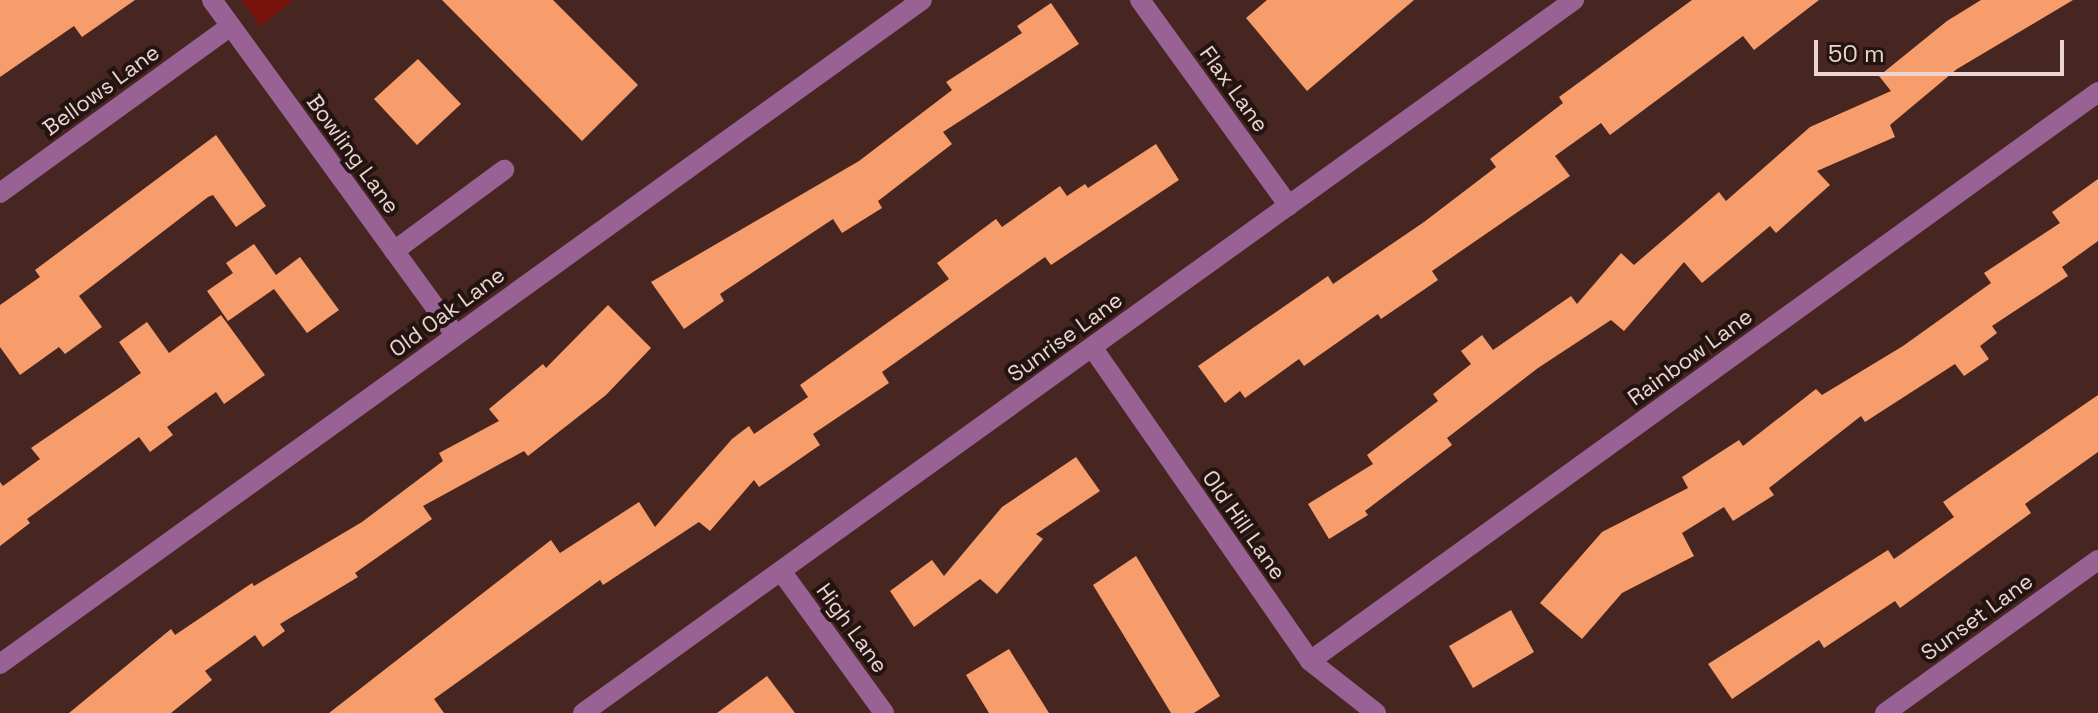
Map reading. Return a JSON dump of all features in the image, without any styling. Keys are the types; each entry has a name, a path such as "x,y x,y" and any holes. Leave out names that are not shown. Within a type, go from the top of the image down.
{"street":[{"name":"Bowling Lane","path":"212,0 455,335"},
{"name":"Old Oak Lane","path":"0,664 922,0"},
{"name":"Flax Lane","path":"1140,0 1289,206"},
{"name":"Sunrise Lane","path":"583,713 1574,0"},
{"name":"Bellows Lane","path":"0,193 231,26"},
{"name":"Rainbow Lane","path":"1310,661 2098,92"},
{"path":"394,251 504,170"},
{"name":"Old Hill Lane","path":"1092,347 1310,661 1376,713"},
{"name":"Sunset Lane","path":"1885,713 2098,560"},
{"name":"High Lane","path":"781,571 884,713"}],"shaded area":[{"path":"241,0 294,0 260,26"}],"building":[{"path":"0,0 135,0 82,37 74,26 0,77"},
{"path":"442,0 553,0 638,85 582,141"},
{"path":"1267,0 1414,0 1307,91 1246,18"},
{"path":"1692,0 1819,0 1754,50 1743,36 1610,135 1601,123 1555,156 1570,176 1432,271 1438,280 1381,319 1378,314 1304,366 1299,359 1245,398 1240,391 1225,403 1198,366 1328,276 1333,284 1424,222 1496,167 1490,159 1563,103 1559,97"},
{"path":"1981,0 2073,0 1957,69 1890,125 1895,137 1817,171 1830,185 1776,233 1770,226 1702,283 1684,262 1624,331 1611,320 1538,368 1447,438 1452,445 1365,511 1368,515 1329,539 1308,504 1373,464 1367,455 1438,401 1433,394 1471,364 1461,351 1482,335 1493,350 1571,296 1577,304 1621,253 1634,265 1719,192 1726,201 1810,127 1891,91 1879,76 1947,21"},
{"path":"1051,3 1079,44 943,132 952,144 878,201 882,208 842,233 833,219 720,294 724,301 684,329 651,282 859,161 952,90 946,82 1022,33 1017,26"},
{"path":"418,59 461,104 417,145 374,99"},
{"path":"216,135 266,206 236,227 213,195 208,197 79,296 102,327 65,354 59,347 20,375 0,347 0,305 40,277 35,270"},
{"path":"1156,144 1179,180 1051,265 1045,257 882,372 889,383 813,434 820,445 759,487 754,480 710,531 699,522 603,585 600,580 434,699 444,713 329,713 551,540 560,553 639,502 655,527 732,439 749,426 754,434 808,397 800,385 949,279 937,263 996,219 1002,227 1060,186 1067,196 1085,184 1088,188"},
{"path":"2098,179 2098,241 2062,267 2068,276 1992,326 1997,333 1980,346 1989,359 1964,376 1955,364 1865,422 1861,416 1769,488 1774,495 1733,521 1724,507 1682,533 1694,556 1622,593 1582,639 1540,603 1602,532 1688,488 1682,477 1739,440 1743,446 1816,389 1822,395 1903,346 1991,283 1984,273 2060,223 2052,212"},
{"path":"254,244 276,275 300,257 339,310 307,333 274,289 228,321 207,291 233,273 226,263"},
{"path":"608,305 651,348 606,395 528,456 524,451 423,506 432,519 355,573 358,577 280,624 285,631 263,647 255,635 205,671 212,680 171,713 69,713 171,629 175,635 252,583 254,586 362,522 443,461 439,453 499,421 489,409 543,364 546,368"},
{"path":"221,315 265,375 224,404 216,392 167,427 173,435 150,452 139,437 27,519 30,523 0,546 0,482 3,486 40,459 31,448 141,373 119,342 147,322 169,353"},
{"path":"2098,395 2098,452 2025,504 2031,513 1900,608 1895,601 1824,648 1819,640 1732,699 1708,664 1888,550 1894,559 1954,517 1943,502"},
{"path":"1076,457 1100,491 1036,534 1043,539 997,594 980,579 914,627 890,591 932,560 944,576 1002,507"},
{"path":"1136,556 1220,696 1194,713 1171,713 1093,585"},
{"path":"1511,610 1534,652 1473,688 1449,646"},
{"path":"1009,649 1049,713 989,713 966,675"},
{"path":"767,676 795,713 717,713"}]}
